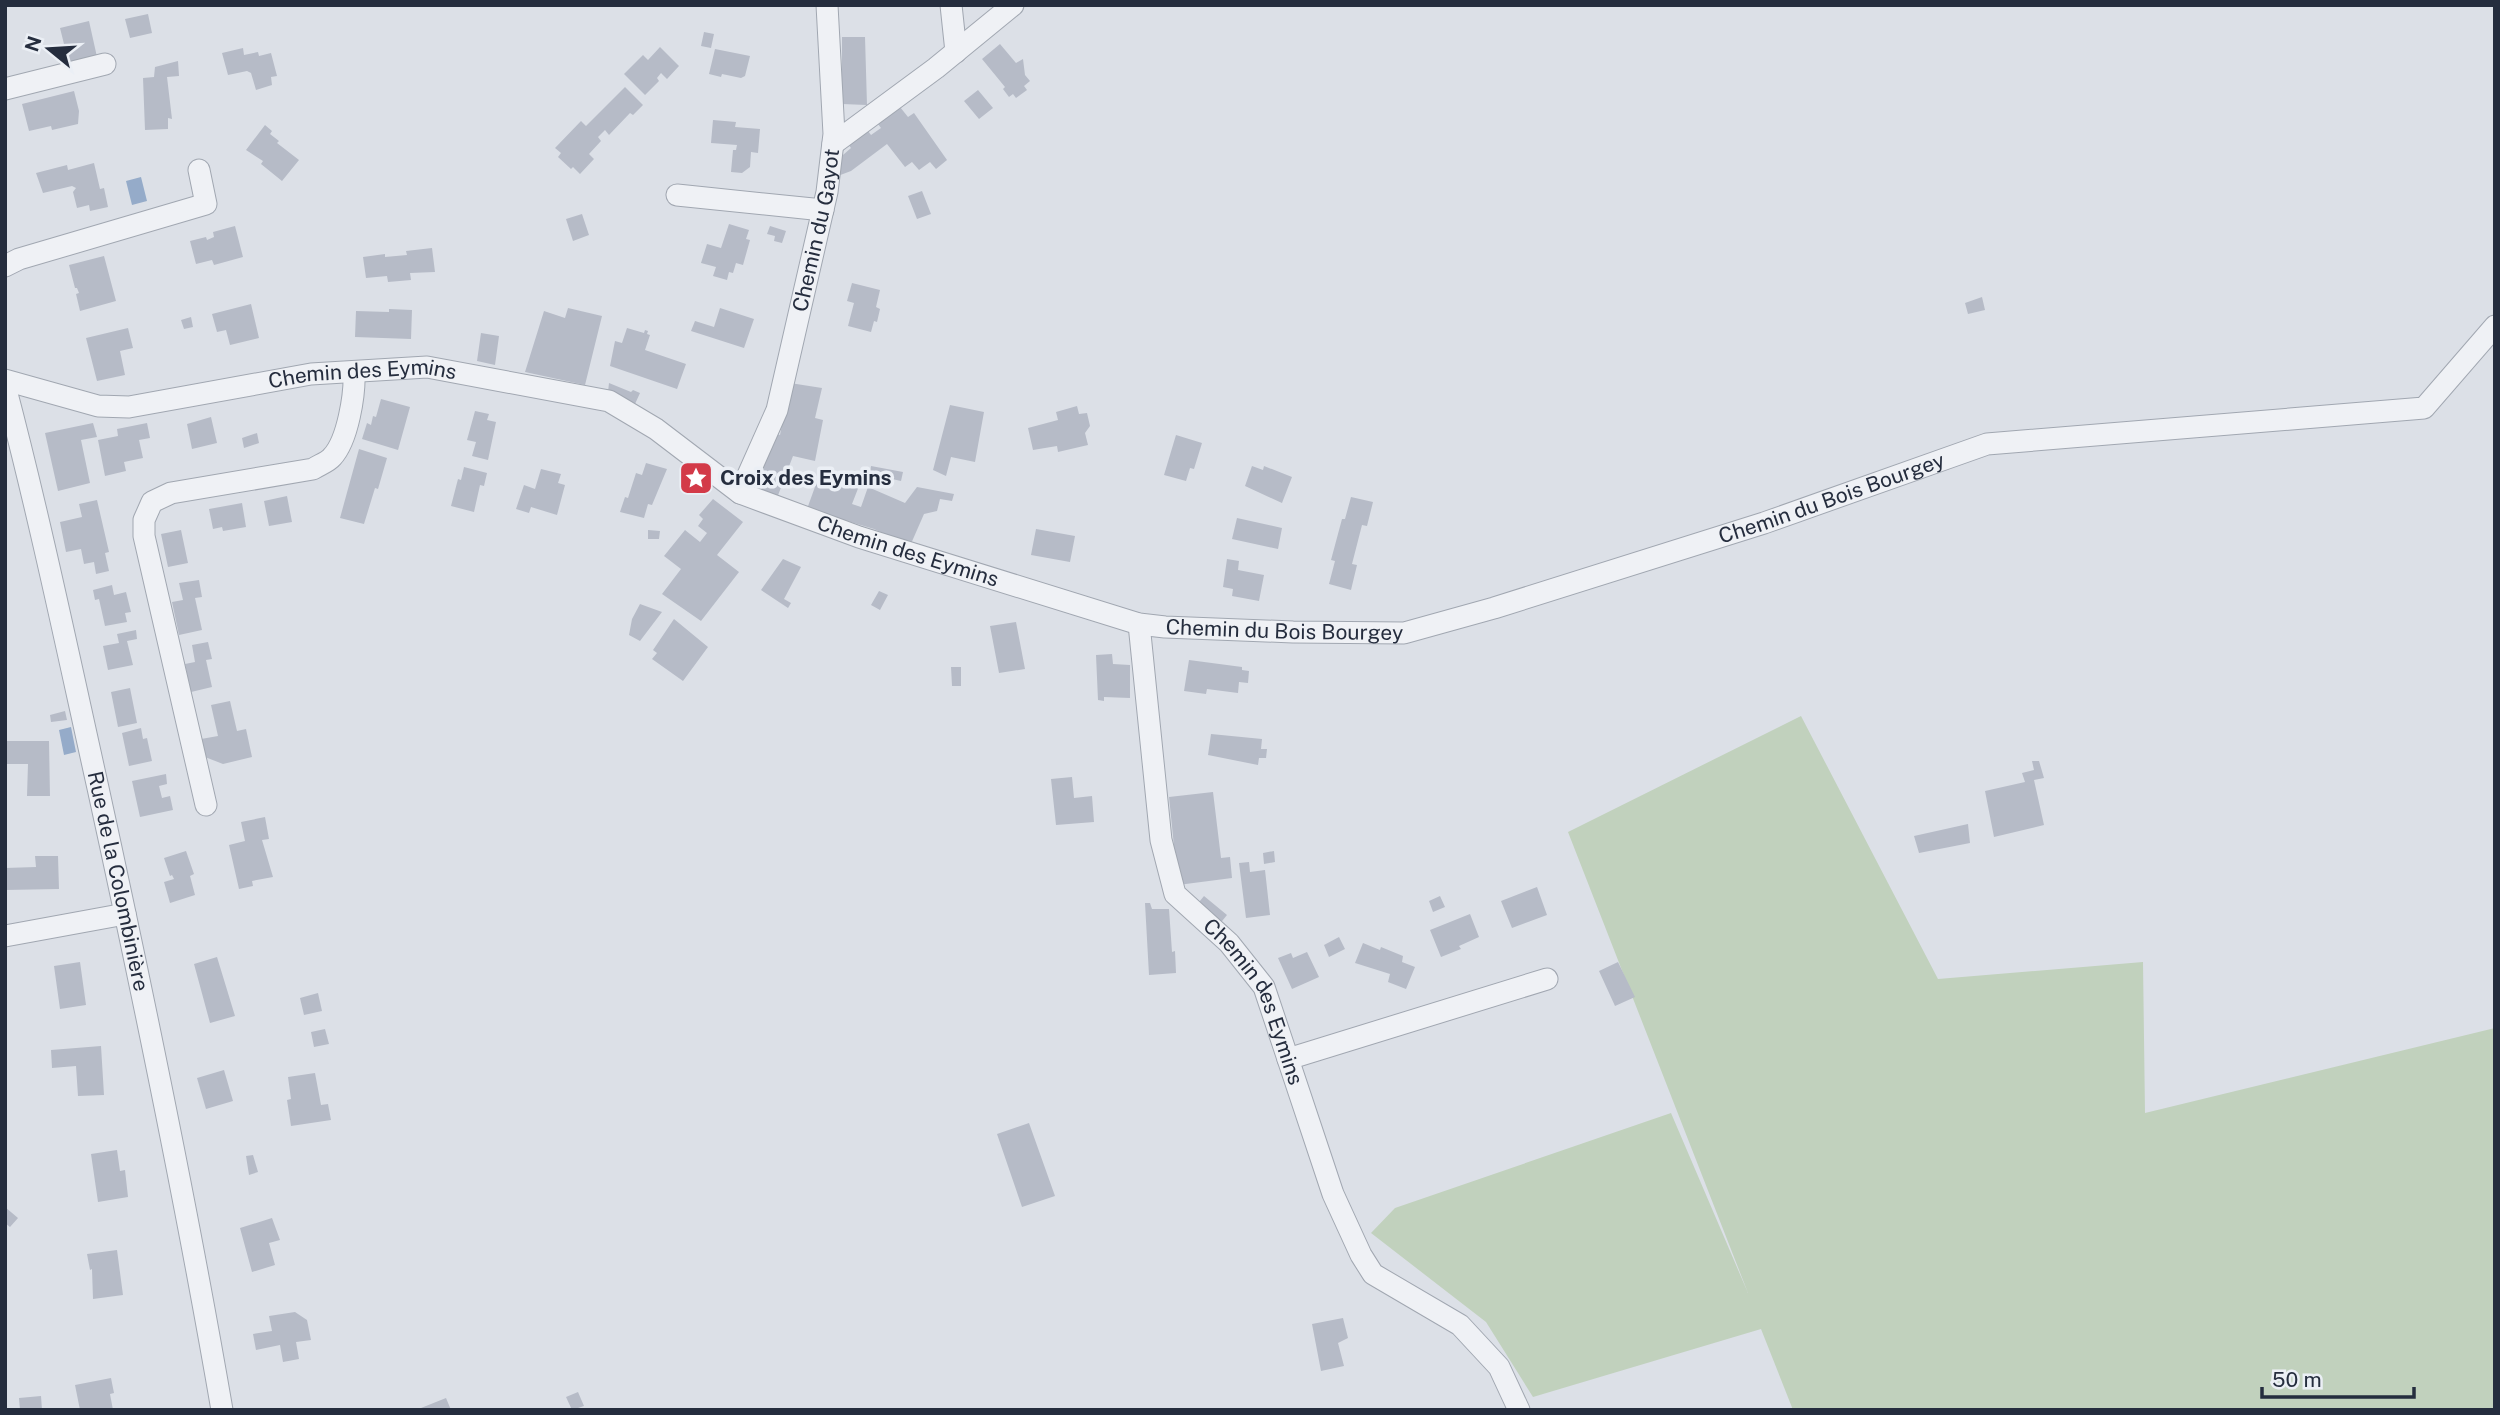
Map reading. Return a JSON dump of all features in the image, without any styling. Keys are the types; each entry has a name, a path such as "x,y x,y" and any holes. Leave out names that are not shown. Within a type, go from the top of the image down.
{"street":[{"path":"827,5 833,144"},
{"path":"951,5 956,52"},
{"name":"Chemin du Gayot","path":"740,493 777,410 822,210 833,144 956,52 1013,5"},
{"path":"5,89 105,64"},
{"path":"5,266 206,204 199,170"},
{"path":"677,195 822,210"},
{"name":"Chemin du Bois Bourgey","path":"1139,624 1293,632 1404,634 1765,523 1987,444 2424,408 2495,326"},
{"name":"Chemin des Eymins","path":"5,380 98,406 129,407 311,374 427,367 610,401 656,429 740,493 859,537 1139,624 1161,840 1175,894 1229,943 1264,987 1333,1194 1361,1255 1373,1274 1460,1325 1499,1367 1519,1410"},
{"path":"206,805 144,536 144,520 152,502 171,493 313,468 332,457 343,437 355,392 355,372"},
{"name":"Rue de la Colombinière","path":"5,386 64,634 125,914 222,1410"},
{"path":"5,936 125,914"},
{"path":"1288,1059 1547,979"}],"green space":[{"path":"1801,716 1938,979 2143,962 2145,1113 2495,1028 2495,1410 1793,1410 1761,1329 1533,1397 1486,1322 1371,1233 1395,1208 1671,1113 1748,1293 1568,832"}],"water":[{"path":"141,177 147,201 132,205 126,181"},
{"path":"71,727 76,752 64,755 59,730"}],"building":[{"path":"148,14 152,33 130,38 125,19"},
{"path":"89,21 97,57 69,64 60,28"},
{"path":"704,32 714,34 711,48 701,46"},
{"path":"842,37 865,37 867,105 842,104"},
{"path":"1000,44 1016,63 1023,59 1025,75 1030,81 1024,86 1027,90 1016,98 1013,94 1009,97 1003,89 1005,87 982,59"},
{"path":"660,47 679,66 667,79 661,73 657,78 659,81 645,95 624,74 643,55 648,60"},
{"path":"243,48 244,55 258,52 259,56 271,53 277,76 271,77 272,85 256,90 251,73 247,71 228,75 222,53"},
{"path":"715,49 750,56 745,76 741,78 722,74 721,77 709,74"},
{"path":"178,61 179,76 167,77 172,119 168,118 168,129 145,130 143,78 154,77 155,67"},
{"path":"625,87 643,105 633,115 630,113 609,135 605,130 598,137 601,141 589,154 594,159 580,174 573,167 571,169 558,157 561,153 555,148 581,121 586,126"},
{"path":"978,90 993,108 979,119 964,101"},
{"path":"74,91 79,111 78,124 52,130 51,126 29,131 22,104"},
{"path":"900,107 908,117 914,113 947,160 936,169 930,162 919,170 912,162 905,167 887,144 851,171 835,177 836,161 851,148 848,144 868,131 871,135 881,128 878,124"},
{"path":"713,120 736,122 735,127 760,129 758,153 751,152 750,167 742,173 731,172 733,150 736,150 737,145 711,143"},
{"path":"265,125 272,131 270,134 279,141 277,143 299,160 282,181 261,164 263,161 246,150"},
{"path":"94,163 100,189 104,188 108,207 90,211 89,205 77,208 73,192 76,188 72,186 43,193 36,173 67,165 68,170"},
{"path":"922,191 931,214 917,219 908,196"},
{"path":"582,214 589,235 573,241 566,219"},
{"path":"729,224 749,230 746,239 750,240 743,265 736,263 727,280 713,276 716,267 701,263 707,244 721,248"},
{"path":"235,226 243,257 214,265 212,260 196,264 190,241 206,237 207,240 214,237 213,232"},
{"path":"770,226 786,231 782,243 774,241 775,236 767,234"},
{"path":"432,248 435,272 410,273 411,280 388,282 387,276 366,278 363,257 407,255 406,251"},
{"path":"104,256 116,301 80,311 76,294 79,293 69,265"},
{"path":"852,283 880,290 876,307 880,309 871,332 848,326 854,303 847,301"},
{"path":"1982,297 1985,310 1968,314 1965,303"},
{"path":"251,304 259,338 230,345 226,330 217,332 212,314"},
{"path":"568,308 602,316 585,385 525,372 544,311 565,318"},
{"path":"720,308 754,319 744,348 691,331 695,321 714,327"},
{"path":"389,309 412,310 411,339 355,337 356,311 389,312"},
{"path":"191,317 193,327 184,329 181,320"},
{"path":"128,328 133,348 120,351 125,375 97,381 86,338"},
{"path":"627,328 644,333 645,330 648,331 647,334 650,335 645,350 686,364 677,389 610,366 615,341 622,343"},
{"path":"481,333 499,336 495,365 477,361"},
{"path":"609,383 640,393 635,404 608,392"},
{"path":"790,383 822,388 815,418 823,420 815,461 793,456 777,498 752,489 773,433 780,435"},
{"path":"381,399 410,407 398,450 362,439 367,423 371,425 373,416 376,417"},
{"path":"950,405 984,412 975,462 951,457 946,476 933,470"},
{"path":"1077,406 1079,414 1087,413 1090,426 1085,433 1088,445 1058,452 1057,446 1033,450 1028,428 1058,420 1056,412"},
{"path":"475,411 489,414 487,420 496,422 488,460 472,456 476,442 467,440"},
{"path":"211,417 217,443 192,449 187,424"},
{"path":"93,423 97,437 81,440 90,483 58,491 45,433"},
{"path":"147,423 150,438 139,440 143,458 124,462 126,471 105,476 98,440 118,436 117,429"},
{"path":"257,433 259,443 244,448 242,438"},
{"path":"1176,435 1202,443 1194,469 1190,468 1186,481 1164,475"},
{"path":"359,449 387,458 364,524 340,518"},
{"path":"646,463 667,469 652,505 648,504 644,518 620,512 636,473 642,475"},
{"path":"871,466 903,472 901,481 870,474"},
{"path":"1252,466 1263,470 1264,466 1292,477 1282,503 1245,486"},
{"path":"464,467 487,473 484,486 480,485 474,512 451,506"},
{"path":"541,469 561,474 558,483 565,485 557,515 531,507 529,513 516,509 524,485 535,489"},
{"path":"820,473 859,486 852,504 861,507 868,487 905,503 917,487 954,494 952,501 940,499 937,511 924,514 910,546 874,529 807,509"},
{"path":"287,496 292,522 269,526 264,501"},
{"path":"1351,497 1373,502 1367,526 1362,525 1352,564 1357,565 1351,590 1329,584 1335,561 1331,560"},
{"path":"713,499 743,522 717,555 739,572 701,621 662,594 681,569 664,556 685,530 700,542 707,533 698,526 703,519 699,515"},
{"path":"97,500 109,552 105,553 109,571 96,574 94,562 84,564 81,549 66,552 60,522 82,517 79,504"},
{"path":"242,503 246,527 223,531 222,527 213,529 209,509"},
{"path":"1237,518 1282,528 1278,549 1232,539"},
{"path":"1036,529 1075,536 1070,562 1031,555"},
{"path":"181,530 188,563 168,567 161,534"},
{"path":"648,530 660,531 659,539 648,539"},
{"path":"783,559 801,567 784,599 791,603 788,608 761,590"},
{"path":"1227,559 1239,561 1238,570 1264,575 1259,601 1232,596 1233,589 1223,587"},
{"path":"199,580 202,597 195,598 202,630 179,635 172,602 183,600 179,583"},
{"path":"112,585 114,595 126,592 131,612 125,613 127,622 105,626 99,599 95,600 93,590"},
{"path":"879,591 888,595 880,610 871,605"},
{"path":"640,604 662,612 640,641 629,635 632,619"},
{"path":"674,619 708,647 683,681 652,659 657,653 653,650"},
{"path":"1016,622 1025,669 999,673 990,626"},
{"path":"136,630 137,639 127,641 133,665 108,670 103,646 119,643 117,634"},
{"path":"208,642 212,659 206,660 212,687 191,692 185,664 195,662 192,645"},
{"path":"1112,654 1113,664 1130,665 1130,698 1104,697 1104,701 1098,700 1096,655"},
{"path":"1189,660 1242,667 1242,670 1249,671 1248,683 1239,682 1238,693 1207,689 1206,694 1184,691"},
{"path":"951,667 961,667 961,686 952,686"},
{"path":"130,688 137,723 118,727 111,692"},
{"path":"230,701 237,731 246,729 252,757 223,764 205,757 201,739 218,736 211,705"},
{"path":"65,711 67,720 51,722 50,715"},
{"path":"141,728 143,739 147,738 152,761 129,766 122,733"},
{"path":"1211,734 1262,739 1261,749 1267,749 1266,758 1259,758 1258,765 1208,755"},
{"path":"5,741 49,741 50,796 27,796 28,764 5,764"},
{"path":"2032,761 2039,761 2044,778 2034,780 2044,825 1994,837 1985,791 2025,782 2022,773 2034,770"},
{"path":"166,774 167,784 159,786 162,798 170,796 173,810 140,817 132,781"},
{"path":"1072,777 1074,798 1092,796 1094,822 1056,825 1051,779"},
{"path":"1213,792 1221,858 1230,857 1232,878 1178,885 1169,797"},
{"path":"265,817 269,839 262,840 273,877 252,881 253,886 239,889 229,845 245,841 241,822"},
{"path":"1968,824 1970,843 1919,853 1914,836"},
{"path":"186,851 194,874 190,876 195,895 170,903 164,882 174,879 170,876 164,858"},
{"path":"1274,851 1275,862 1264,864 1263,853"},
{"path":"35,856 58,856 59,889 5,890 5,868 36,867"},
{"path":"1249,862 1250,872 1265,870 1270,915 1246,918 1239,863"},
{"path":"1537,887 1547,915 1512,928 1501,901"},
{"path":"1204,896 1227,915 1218,926 1195,907"},
{"path":"1440,896 1445,907 1433,912 1429,901"},
{"path":"1145,903 1150,903 1152,909 1169,909 1176,973 1149,975"},
{"path":"1470,914 1479,937 1459,946 1461,949 1441,957 1430,930"},
{"path":"1339,937 1345,949 1329,957 1324,945"},
{"path":"1363,943 1403,956 1402,962 1415,967 1406,989 1388,982 1390,974 1355,963"},
{"path":"1307,952 1319,977 1292,989 1278,958 1291,953 1293,958"},
{"path":"217,957 235,1016 210,1023 194,964"},
{"path":"80,962 86,1005 60,1009 54,966"},
{"path":"1618,962 1635,997 1615,1006 1599,971"},
{"path":"318,993 322,1011 304,1015 300,998"},
{"path":"325,1029 329,1044 314,1047 311,1032"},
{"path":"101,1046 104,1095 78,1096 76,1066 52,1068 51,1050"},
{"path":"224,1070 233,1101 206,1109 197,1078"},
{"path":"315,1073 321,1105 328,1104 331,1120 291,1126 287,1100 291,1099 288,1077"},
{"path":"1029,1123 1055,1196 1022,1207 997,1134"},
{"path":"117,1150 120,1171 125,1170 128,1197 98,1202 91,1154"},
{"path":"253,1155 258,1172 249,1175 246,1156"},
{"path":"5,1207 18,1218 10,1227 5,1223"},
{"path":"272,1218 280,1240 269,1243 275,1265 252,1272 240,1228"},
{"path":"117,1250 123,1295 93,1299 92,1269 90,1270 87,1254"},
{"path":"295,1312 307,1320 311,1340 296,1342 299,1359 283,1362 280,1345 256,1350 253,1334 272,1331 269,1316"},
{"path":"1343,1318 1348,1338 1338,1343 1344,1366 1321,1371 1312,1324"},
{"path":"111,1378 113,1410 80,1410 75,1385"},
{"path":"578,1392 584,1406 572,1410 566,1397"},
{"path":"41,1396 42,1410 20,1410 19,1398"},
{"path":"446,1398 451,1410 416,1410"}],"place":[{"name":"Croix des Eymins","path":"696,478"}]}
